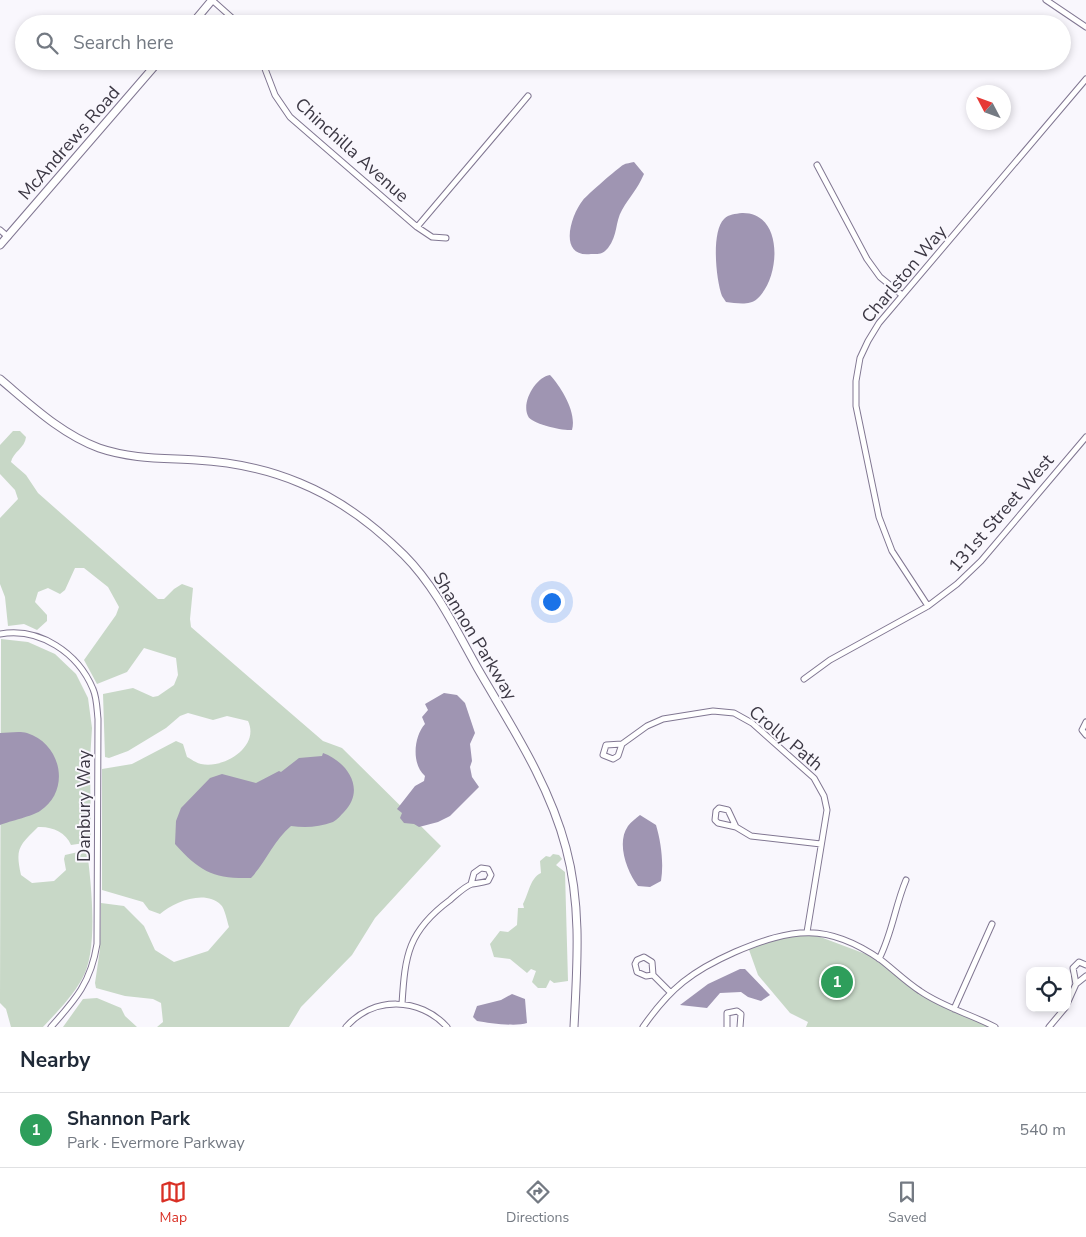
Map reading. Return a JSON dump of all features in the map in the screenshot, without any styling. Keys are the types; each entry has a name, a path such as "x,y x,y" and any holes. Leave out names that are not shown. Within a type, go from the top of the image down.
{"street":[{"path":"200,15 212,0 229,15"},
{"path":"1046,0 1068,15"},
{"path":"1071,17 1086,27"},
{"name":"McAndrews Road","path":"0,245 151,70"},
{"name":"Chinchilla Avenue","path":"265,70 275,95 290,117 417,226 432,236 446,238"},
{"name":"Charlston Way","path":"928,606 892,551 879,517 856,406 856,381 860,358 868,340 902,295 1086,79"},
{"path":"417,226 528,96"},
{"path":"817,165 867,259 880,276 902,295"},
{"path":"0,230 8,237"},
{"name":"Shannon Parkway","path":"0,379 43,416 72,436 99,448 124,455 149,458 228,463 265,471 301,483 339,503 374,527 405,556 432,589 537,771 553,805 566,848 575,892 578,936 574,1027"},
{"name":"131st Street West","path":"804,679 830,660 928,606 957,584 981,561 1086,437"},
{"name":"Danbury Way","path":"0,634 30,635 56,644 68,653 80,665 94,690 98,719 96,944 94,963 88,980 75,1000 51,1027"},
{"name":"Crolly Path","path":"622,744 647,726 663,719 713,711 726,711 740,715 810,773 819,783 827,810 807,932"},
{"path":"1086,722 1082,730 1086,735"},
{"path":"736,827 728,810 720,808 716,810 715,820 718,823 736,827 751,836 821,844"},
{"path":"879,959 890,938 896,908 906,880"},
{"path":"402,1004 404,970 416,934 432,914 471,884"},
{"path":"954,1009 992,924"},
{"path":"643,1027 670,992 692,974 720,959 768,938 793,932 807,932 840,938 879,959 918,990 954,1009 995,1027"},
{"path":"1076,984 1073,968 1080,962 1086,965"},
{"path":"653,975 670,992"},
{"path":"1071,995 1076,984 1086,976"},
{"path":"346,1027 358,1015 373,1008 391,1004 412,1005 426,1010 447,1027"},
{"path":"727,1027 727,1013 737,1011 741,1014 740,1027"},
{"path":"1049,1027 1062,1012"}],"green space":[{"path":"13,431 20,431 26,437 24,444 14,455 11,462 26,475 38,493 158,599 164,599 182,584 193,588 191,627 323,741 342,748 441,846 375,918 352,955 301,1007 289,1027 157,1027 163,1022 161,1003 153,999 125,996 96,988 95,983 100,949 101,903 124,906 144,926 155,950 174,962 208,951 229,927 225,912 221,905 214,900 207,898 190,899 173,905 160,914 149,910 143,902 102,890 102,769 132,764 176,741 183,744 187,757 195,762 210,765 220,763 238,754 245,747 249,739 250,730 248,721 227,716 213,720 188,713 180,716 166,728 128,751 109,758 105,757 103,694 133,688 153,697 158,696 174,685 178,675 176,658 144,648 127,672 97,684 84,660 116,615 119,607 108,587 84,568 75,568 65,590 60,594 48,588 38,592 35,602 47,615 47,621 37,630 24,624 8,626 5,597 0,584 0,518 18,499 15,490 0,474 0,445"},
{"path":"1,639 28,642 55,654 76,674 88,698 92,728 90,760 91,842 71,845 62,833 38,827 23,843 18,859 21,875 32,883 54,881 66,870 65,855 87,850 92,916 91,951 82,979 74,992 43,1027 11,1027 6,1009 0,1003"},
{"path":"553,854 559,855 562,859 556,865 565,872 568,981 554,983 550,980 546,988 538,988 532,982 536,971 531,969 527,973 510,959 494,957 490,944 500,931 508,932 517,925 518,908 524,908 523,904 532,882 541,873 540,861 546,856 550,857"},
{"path":"807,932 879,959 918,990 994,1027 806,1027 808,1022 790,1013 758,975 748,947"},
{"path":"97,998 121,1008 125,1016 137,1027 63,1027 83,999"}],"shaded area":[{"path":"634,162 644,174 622,210 608,248 602,253 596,254 581,253 574,250 570,235 571,225 578,207 583,200 620,167"},
{"path":"742,213 756,216 765,223 772,234 774,262 771,277 765,289 754,301 742,304 726,302 722,296 718,279 716,245 717,234 724,219 732,214"},
{"path":"550,375 567,400 572,416 572,430 541,424 530,419 528,416 526,410 531,391 540,380"},
{"path":"444,693 457,695 465,703 475,733 470,744 472,761 470,767 472,777 479,787 450,816 438,822 419,827 414,824 404,823 400,818 402,813 397,809 415,786 424,781 425,776 416,757 416,743 425,724 422,717 428,710 425,704"},
{"path":"24,732 39,739 55,757 59,780 56,792 50,802 40,811 0,825 0,733"},
{"path":"323,753 340,763 351,778 354,786 354,795 350,804 333,822 312,827 291,826 251,878 227,877 208,872 192,861 175,844 176,821 181,808 210,778 222,774 256,783 279,771 281,772 299,758 322,756"},
{"path":"640,815 656,825 661,845 661,881 650,887 638,886 630,873 624,857 623,841 625,833 628,826"},
{"path":"740,969 745,969 770,995 761,1001 748,997 741,992 720,993 707,1008 680,1005 708,984"},
{"path":"512,994 525,999 527,1023 516,1025 495,1024 477,1021 473,1017 477,1006 501,1000"}],"place":[{"name":"Shannon Park","path":"837,982"}]}
